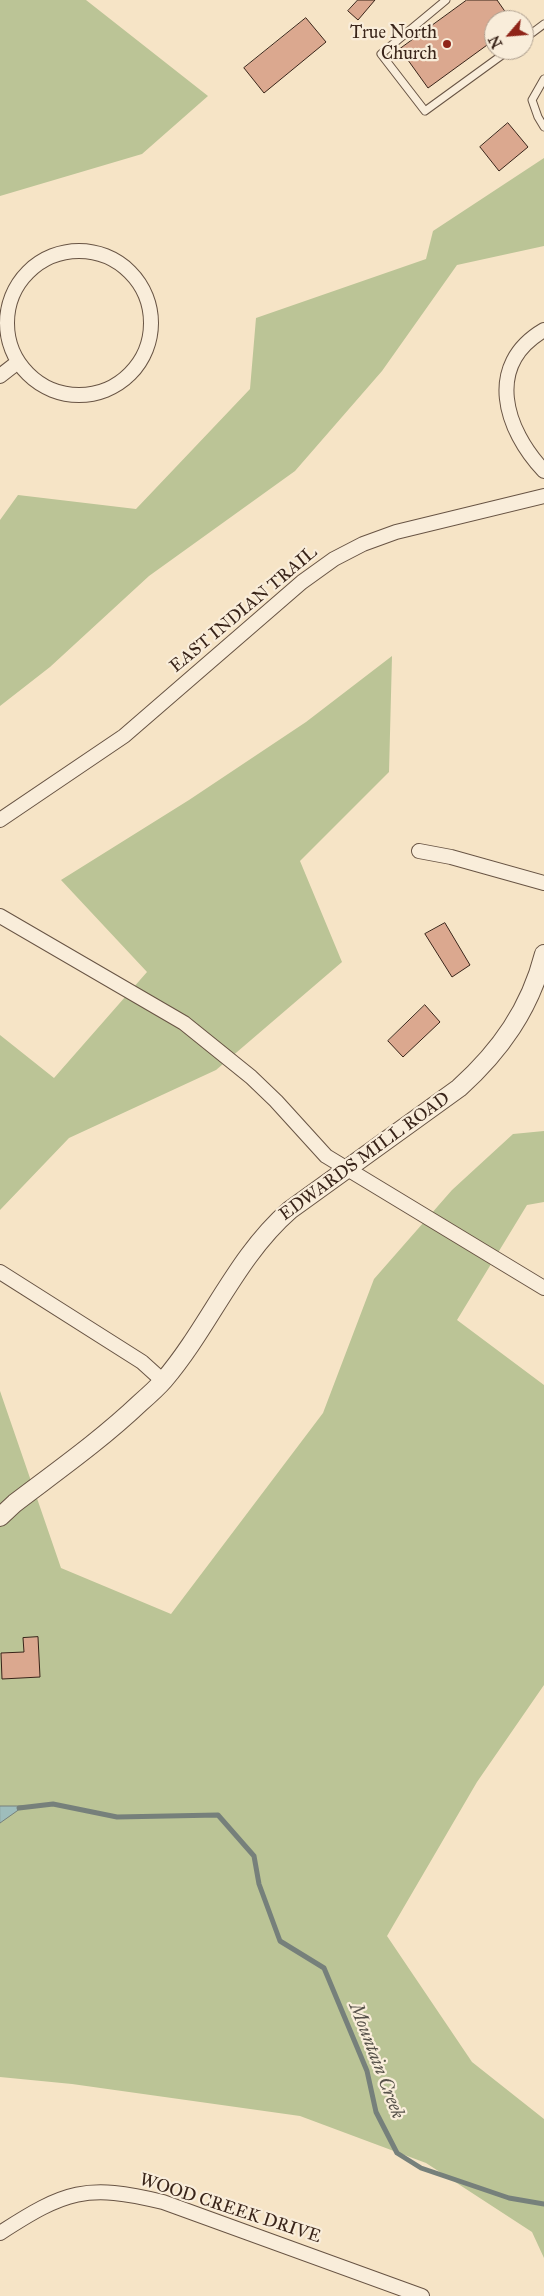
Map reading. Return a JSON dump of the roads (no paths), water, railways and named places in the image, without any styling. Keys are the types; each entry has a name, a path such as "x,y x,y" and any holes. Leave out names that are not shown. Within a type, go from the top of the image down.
{"street":[{"path":"70,252 102,255 117,262 129,272 139,285 150,315 150,331 140,362 130,374 117,384 103,391 87,395 63,393 41,384 28,374 18,362 7,331 7,315 18,285 28,272 40,262 55,255 70,252"},
{"path":"544,330 526,344 513,363 506,383 505,395 513,425 519,437 533,459 544,471"},
{"path":"0,376 18,362"},
{"name":"EAST INDIAN TRAIL","path":"0,820 124,736 302,582 334,558 363,544 396,532 544,496"},
{"path":"419,851 451,857 544,883"},
{"path":"0,916 184,1024 251,1077 276,1101 326,1156 544,1288"},
{"name":"EDWARDS MILL ROAD","path":"0,1517 15,1503 118,1424 164,1381 198,1336 235,1275 263,1235 290,1210 452,1094 483,1066 518,1019 534,986 544,954"},
{"path":"0,1272 142,1362 164,1381"},
{"name":"WOOD CREEK DRIVE","path":"0,2233 40,2207 64,2197 92,2192 136,2195 181,2209 422,2296"}],"lane":[{"path":"446,0 381,54 425,111 494,60"},
{"path":"544,79 532,100 538,118 544,127"}],"water":[{"path":"0,1806 24,1806 0,1823"}],"waterway":[{"name":"Mountain Creek","path":"19,1808 53,1804 117,1817 218,1815 254,1856 259,1884 280,1941 324,1968 367,2071 376,2112 397,2153 421,2168 509,2198 544,2204"}],"place":[{"name":"True North Church","path":"447,44"}]}
